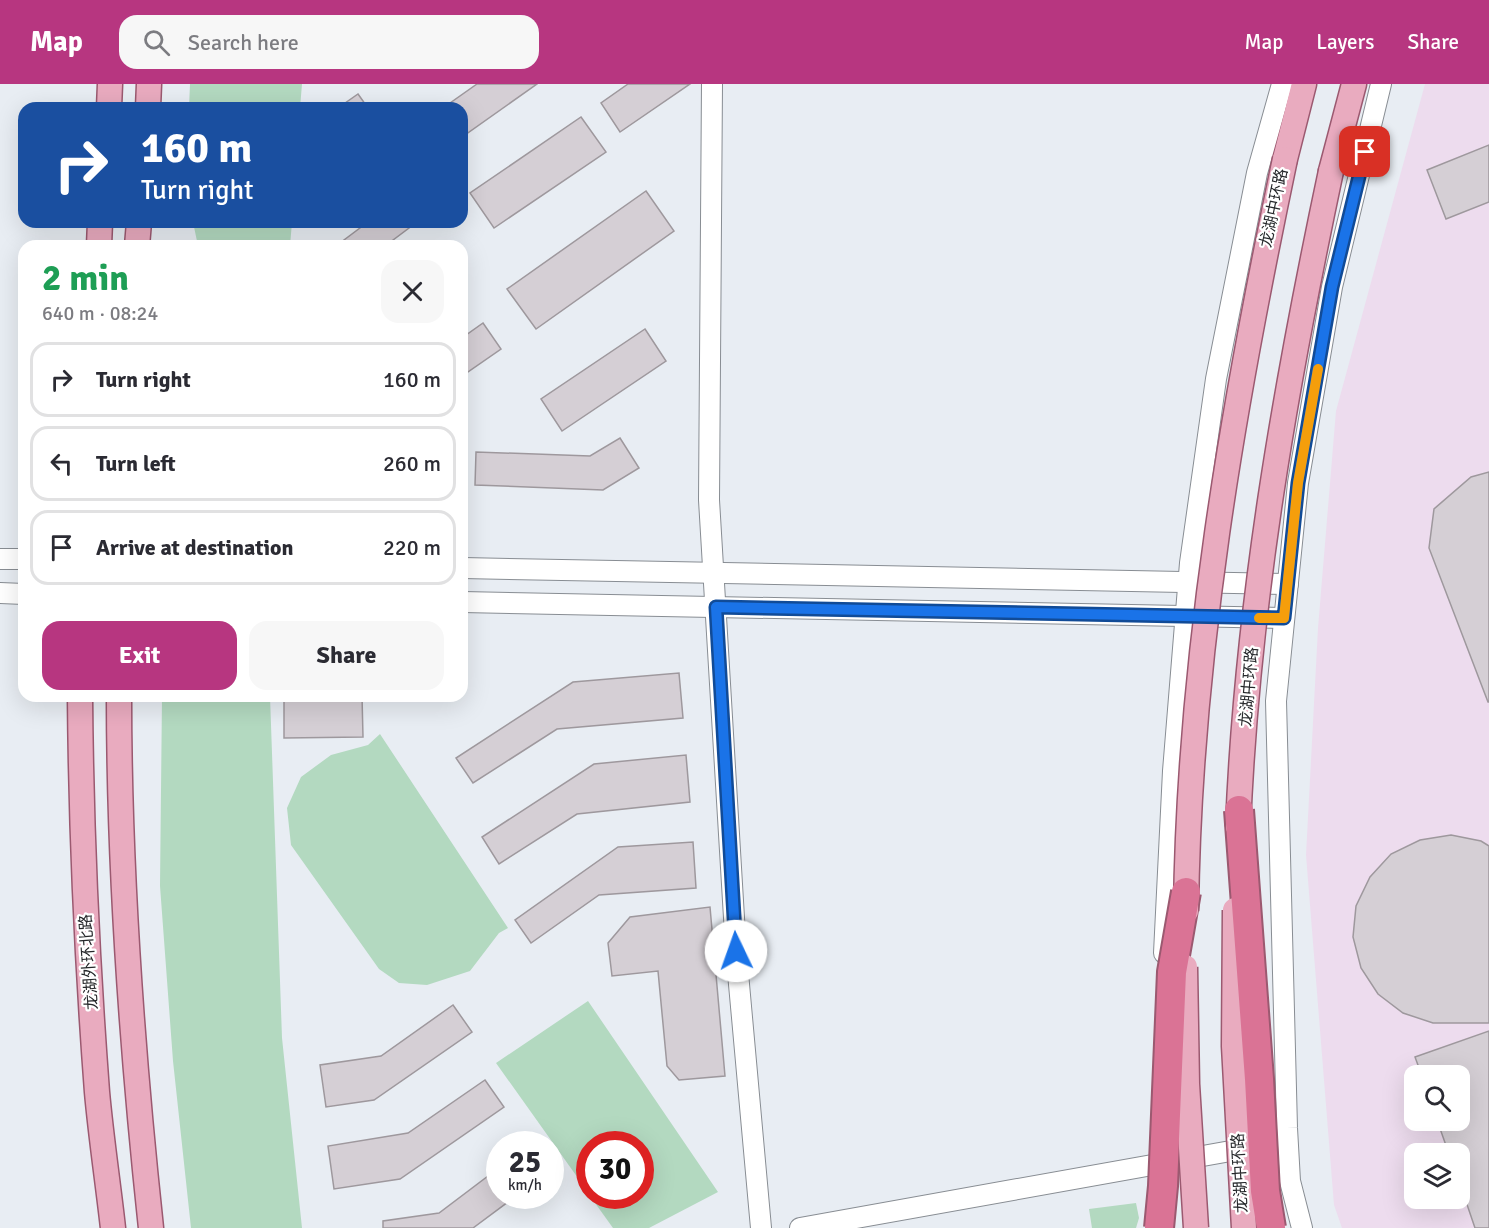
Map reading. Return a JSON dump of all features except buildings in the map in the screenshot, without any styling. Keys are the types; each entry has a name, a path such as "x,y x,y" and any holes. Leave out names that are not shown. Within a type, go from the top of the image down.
{"highway":[{"path":"1239,810 1265,1191 1271,1228"},
{"path":"1160,1228 1172,972 1186,892"}],"main road":[{"path":"110,102 111,84"},
{"path":"148,102 149,84"},
{"name":"龙湖中环路","path":"1196,1228 1185,1017 1186,892 1198,695 1210,593 1241,379 1257,290 1285,159 1304,84"},
{"name":"龙湖中环路","path":"1244,1228 1234,1046 1234,951 1239,810 1252,647 1264,540 1294,354 1331,171 1354,84"},
{"name":"龙湖外环北路","path":"80,702 80,775 86,926 98,1094 113,1228"},
{"path":"119,702 119,774 125,924 136,1091 151,1228"}],"street":[{"path":"712,84 709,500 736,951 761,1228"},
{"path":"1147,1228 1173,771 1188,582 1216,378 1257,173 1282,84"},
{"path":"1302,1228 1290,1181 1288,1141 1276,701 1298,483 1332,287 1381,84"},
{"path":"0,559 18,559"},
{"path":"468,568 1288,584"},
{"path":"0,593 18,594"},
{"path":"468,602 1284,618"},
{"path":"800,1228 1288,1141"}],"shaded area":[{"path":"1425,84 1489,84 1489,1228 1342,1228 1334,1205 1306,855 1318,628 1336,411"}],"green space":[{"path":"190,84 302,84 300,102 189,102"},
{"path":"194,228 292,228 290,240 197,240"},
{"path":"162,702 270,702 282,1038 302,1228 191,1228 173,1061 160,886"},
{"path":"380,734 508,928 499,933 470,971 427,985 399,983 379,969 291,845 287,808 301,777 331,755 368,745"},
{"path":"588,1001 718,1192 649,1228 613,1228 599,1209 654,1209 654,1131 576,1131 576,1175 564,1158 564,1131 544,1131 496,1063"},
{"path":"1136,1203 1139,1218 1136,1228 1092,1228 1089,1209"}],"slow traffic":[{"path":"1259,618 1284,618 1298,483 1318,369"}],"route":[{"path":"736,951 716,607 1284,618 1298,483 1332,287 1365,152"}]}
